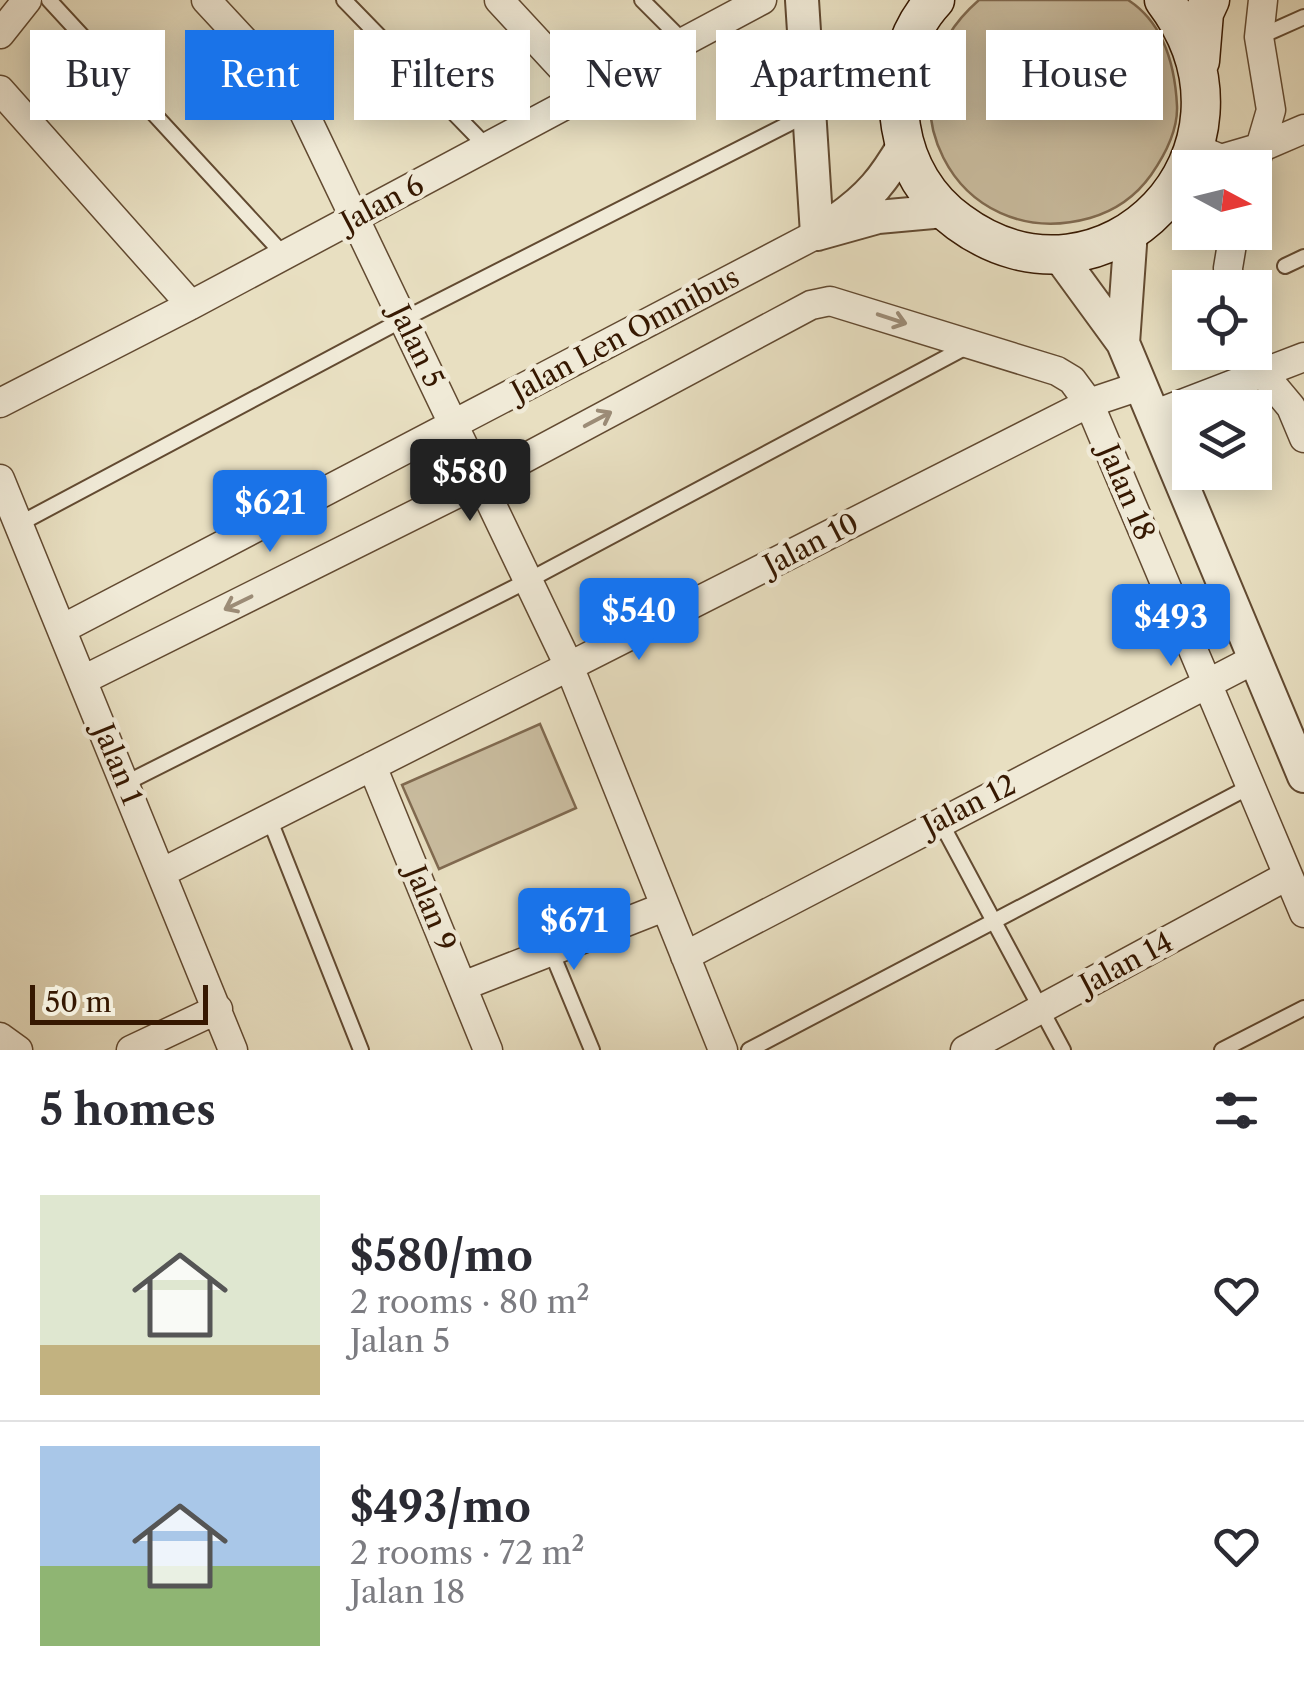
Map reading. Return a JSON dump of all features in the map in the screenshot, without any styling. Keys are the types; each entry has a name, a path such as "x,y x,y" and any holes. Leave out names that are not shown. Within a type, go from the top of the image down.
{"main road":[{"path":"1164,0 1184,27 1200,70"},
{"path":"929,3 910,39 900,73 898,110 904,145 920,181 944,211 978,236 1016,250 1058,254 1096,247 1131,231 1159,208 1181,180 1195,148 1203,109 1200,70 1204,13 1210,0"}],"street":[{"path":"0,34 27,0"},
{"name":"Jalan 5","path":"206,0 297,98 356,217 570,666 723,1050"},
{"path":"499,0 550,55"},
{"name":"Jalan 6","path":"696,36 762,0"},
{"path":"802,0 803,30"},
{"path":"1260,150 1271,110 1260,37 1262,0"},
{"path":"0,90 191,306"},
{"name":"Jalan 6","path":"0,403 191,306 550,114"},
{"path":"807,120 817,234"},
{"path":"1271,150 1304,129"},
{"name":"Jalan Len Omnibus","path":"62,629 817,234 867,199 904,145"},
{"path":"1195,148 1200,150"},
{"name":"Jalan Len Omnibus","path":"817,234 878,216 944,211"},
{"path":"1123,343 1131,231"},
{"path":"1058,254 1123,343 1304,776"},
{"path":"83,680 482,482 811,305 830,300 851,305 1057,371 1072,380 1090,403"},
{"name":"Jalan 10","path":"162,872 1090,403 1147,401 1262,376 1304,357"},
{"path":"1258,370 1291,407 1304,438"},
{"name":"Jalan 18","path":"1090,403 1304,913"},
{"name":"Jalan 1","path":"0,479 233,1050"},
{"name":"Jalan 12","path":"685,956 1255,658"},
{"name":"Jalan 9","path":"372,766 488,1050"},
{"name":"Jalan 14","path":"965,1050 1288,876"},
{"path":"463,986 664,907"},
{"path":"131,1050 218,1010"},
{"path":"0,1037 18,1050"}],"lane":[{"path":"49,0 284,256"},
{"path":"344,0 487,148"},
{"path":"642,0 672,30"},
{"path":"1260,37 1304,18"},
{"path":"19,524 404,319 797,120"},
{"path":"1285,266 1304,257"},
{"path":"126,783 529,580 971,344"},
{"path":"749,1050 1251,786"},
{"path":"269,818 361,1050"},
{"path":"940,820 1063,1050"},
{"path":"551,951 592,1050"},
{"path":"1222,1050 1304,1008"}],"shaded area":[{"path":"979,0 1128,0 1157,30 986,30 986,120 1163,120 1163,42 1176,91 1177,115 1173,134 1145,183 1124,202 1090,218 1042,223 1000,213 967,190 943,158 931,120 966,120 966,30 953,30"},
{"path":"540,724 576,808 439,869 402,785"}]}
